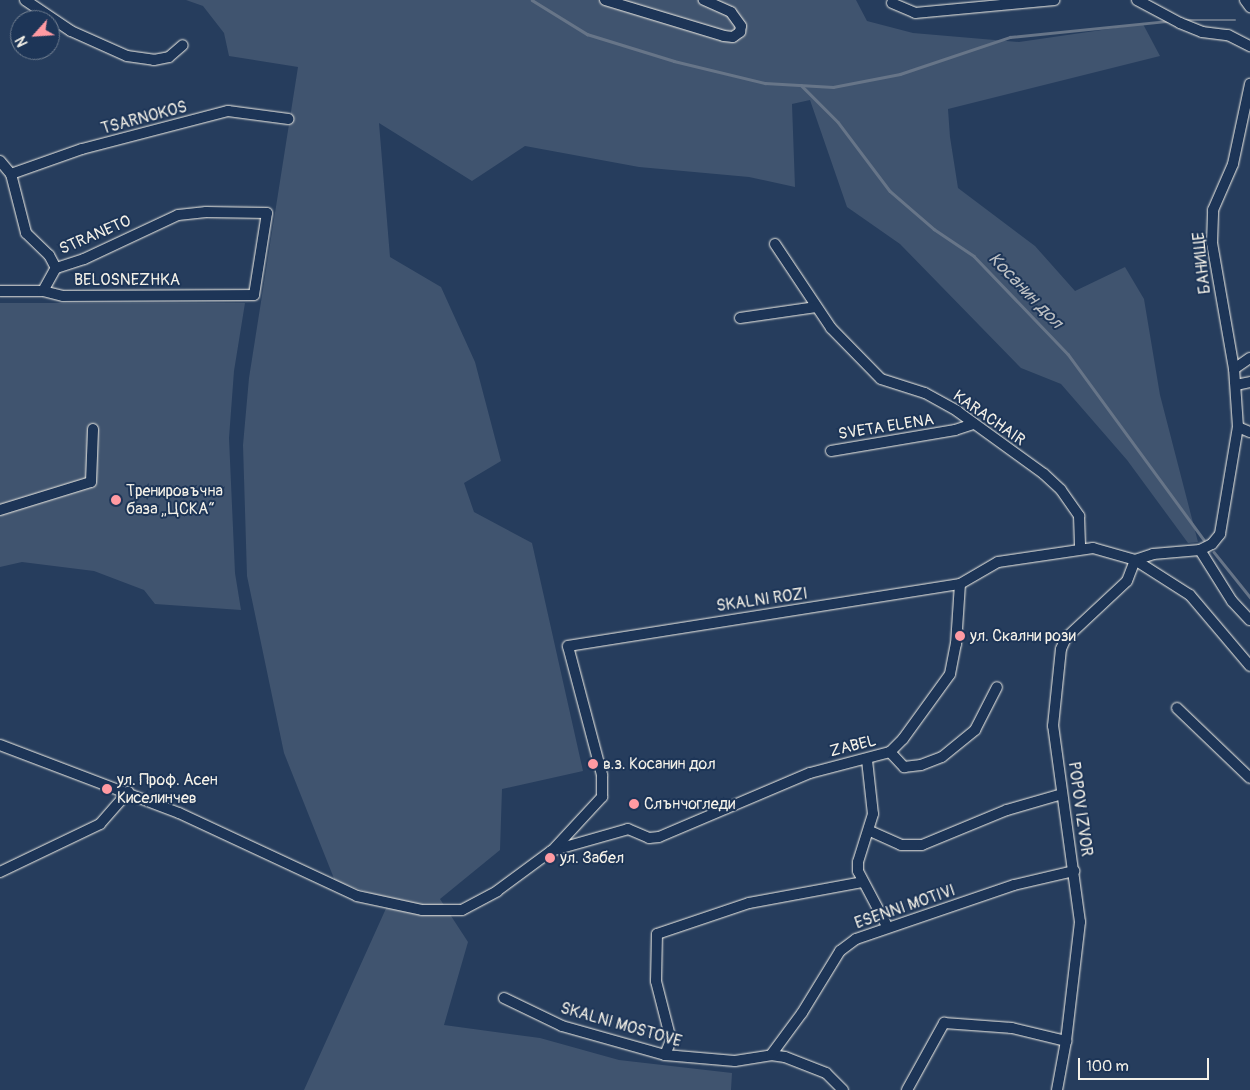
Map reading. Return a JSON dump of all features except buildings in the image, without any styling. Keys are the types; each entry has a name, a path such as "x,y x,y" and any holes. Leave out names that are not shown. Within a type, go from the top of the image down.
{"street":[{"path":"25,0 71,31 127,56 154,60 170,57 183,45"},
{"path":"605,0 724,36 733,37 740,32 741,26 731,12 704,0"},
{"path":"892,3 915,12 1054,0"},
{"path":"1137,0 1180,23 1202,32 1228,35 1250,46"},
{"path":"1245,0 1250,7"},
{"name":"БАНИЩЕ","path":"1200,550 1212,544 1220,534 1238,427 1234,368 1216,270 1212,227 1213,210 1232,164 1248,108 1250,84"},
{"name":"TSARNOKOS","path":"11,174 82,149 228,111 288,119"},
{"name":"STRANETO","path":"0,161 11,174 26,233 49,255 56,268 84,259 178,214 206,212 267,213 254,295"},
{"name":"KARACHAIR","path":"775,244 831,328 882,379 925,394 957,410 1044,474 1061,490 1079,516 1080,549"},
{"path":"42,291 56,268"},
{"name":"BELOSNEZHKA","path":"0,291 42,291 63,296 254,295"},
{"path":"740,318 816,307"},
{"path":"1234,368 1250,358"},
{"path":"1236,385 1250,382"},
{"name":"SVETA ELENA","path":"831,451 955,430 974,424"},
{"path":"1238,427 1250,432"},
{"path":"0,510 91,482 93,430"},
{"path":"960,584 998,562 1080,549 1105,549 1135,560 1190,595 1250,666"},
{"path":"1135,560 1153,554 1200,550 1232,600 1250,620"},
{"name":"POPOV IZVOR","path":"1057,1090 1066,1041 1080,922 1054,726 1061,649 1066,638 1127,581 1135,560"},
{"name":"SKALNI ROZI","path":"551,851 602,797 602,775 568,646 960,584"},
{"name":"ZABEL","path":"0,745 128,792 331,886 388,904 422,910 462,910 480,902 551,851 628,829 649,838 658,837 810,773 867,760 890,752 903,739 950,674 955,651 960,584"},
{"path":"890,752 904,767 921,765 942,756 975,730 997,687"},
{"path":"1177,708 1250,778"},
{"path":"867,760 872,788 870,831 858,862 862,882 887,926"},
{"path":"0,872 100,824 128,792"},
{"path":"870,831 901,845 922,845 1007,810 1062,794"},
{"name":"ESENNI MOTIVI","path":"771,1055 802,1013 840,952 856,939 887,926 1030,881 1074,871"},
{"path":"665,1055 670,1049 671,1040 656,981 657,934 758,901 862,882"},
{"name":"SKALNI MOSTOVE","path":"504,998 562,1026 665,1055 735,1061 771,1055 826,1073 843,1090"},
{"path":"907,1090 944,1023 1012,1028 1066,1041"}],"shaded area":[{"path":"186,0 856,0 867,21 913,33 1019,42 1143,24 1160,56 948,109 950,137 958,188 1035,246 1075,291 1125,267 1144,299 1160,395 1198,542 1188,543 1127,460 1061,384 1021,368 900,244 847,207 810,100 792,104 795,187 749,177 639,167 525,146 472,181 379,123 390,257 441,287 475,362 501,461 464,483 474,512 532,543 583,771 502,789 500,850 440,899 468,942 444,1025 540,1038 619,1060 732,1073 731,1090 304,1090 388,904 399,903 335,881 284,753 247,576 243,445 249,378 298,67 229,56 224,33 203,6"},
{"name":"Тренировъчна база „ЦСКА“","path":"0,303 245,303 234,371 229,438 235,573 241,610 155,604 144,590 94,571 22,562 0,567"}],"waterway":[{"path":"532,0 587,34 674,61 765,83 833,87 900,74 1010,37 1168,21"},
{"path":"1184,20 1235,20"},
{"name":"Косанин дол","path":"801,85 838,122 890,191 934,229 974,256 1068,354 1204,540"},
{"name":"Косанин дол","path":"1214,552 1250,597"}],"place":[{"name":"Тренировъчна база „ЦСКА“","path":"116,500"},
{"name":"ул. Скални рози","path":"960,636"},
{"name":"в.з. Косанин дол","path":"593,764"},
{"name":"ул. Проф. Асен Киселинчев","path":"107,789"},
{"name":"Слънчогледи","path":"634,804"},
{"name":"ул. Забел","path":"550,858"}]}
